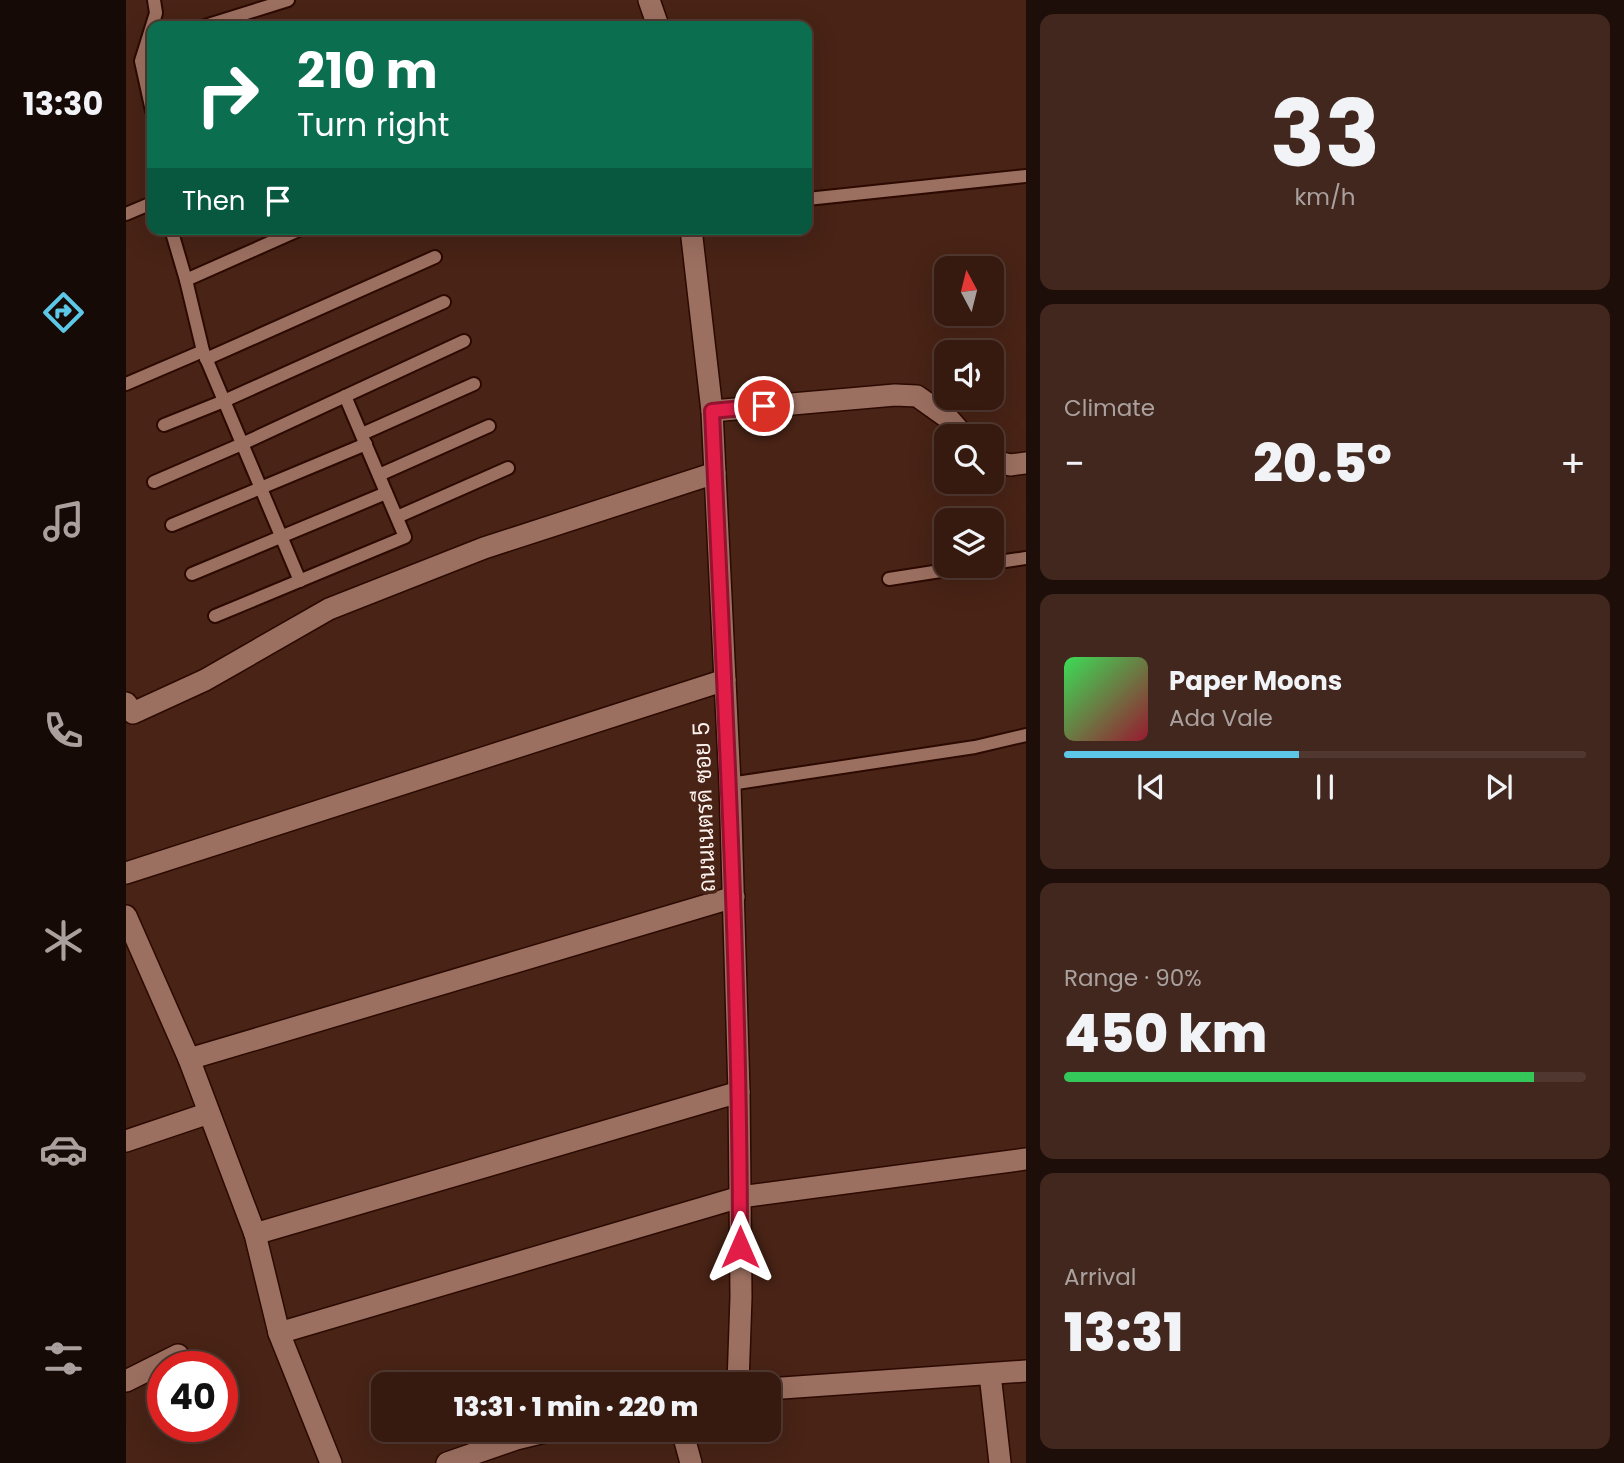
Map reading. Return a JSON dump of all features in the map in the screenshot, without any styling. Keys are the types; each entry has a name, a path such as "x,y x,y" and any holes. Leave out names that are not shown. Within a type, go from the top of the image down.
{"street":[{"path":"649,0 656,21"},
{"name":"ถนนเนตรดี ซอย 5","path":"692,235 712,411 730,783 739,1092 738,1372"},
{"path":"712,411 895,394 917,396 953,424"},
{"path":"1004,463 1026,463"},
{"path":"126,703 133,713 205,680 329,609 471,553 715,474"},
{"path":"126,873 725,680"},
{"path":"189,1059 734,897"},
{"path":"126,916 189,1059 256,1234 279,1333 331,1463"},
{"path":"256,1234 739,1092"},
{"path":"126,1140 209,1113"},
{"path":"279,1333 740,1197 1026,1158"},
{"path":"126,1381 147,1370"},
{"path":"781,1388 1026,1371"},
{"path":"990,1374 1000,1463"},
{"path":"447,1463 483,1457 521,1442"},
{"path":"685,1442 691,1463"}],"lane":[{"path":"154,0 154,21"},
{"path":"221,21 288,0"},
{"path":"147,45 141,61 147,88"},
{"path":"812,198 1026,176"},
{"path":"126,214 147,205"},
{"path":"173,235 205,355 300,581"},
{"path":"186,280 287,235"},
{"path":"126,384 205,355 435,257"},
{"path":"163,425 224,401 444,302"},
{"path":"154,482 464,341"},
{"path":"172,525 261,488 474,384"},
{"path":"215,617 405,537 345,396"},
{"path":"379,475 489,426"},
{"path":"397,517 508,468"},
{"path":"192,574 386,493"},
{"path":"1004,561 1026,558"},
{"path":"889,579 934,572"},
{"path":"730,783 975,747 1026,735"}],"route":[{"path":"740,1247 733,874 712,411 764,406"}]}
